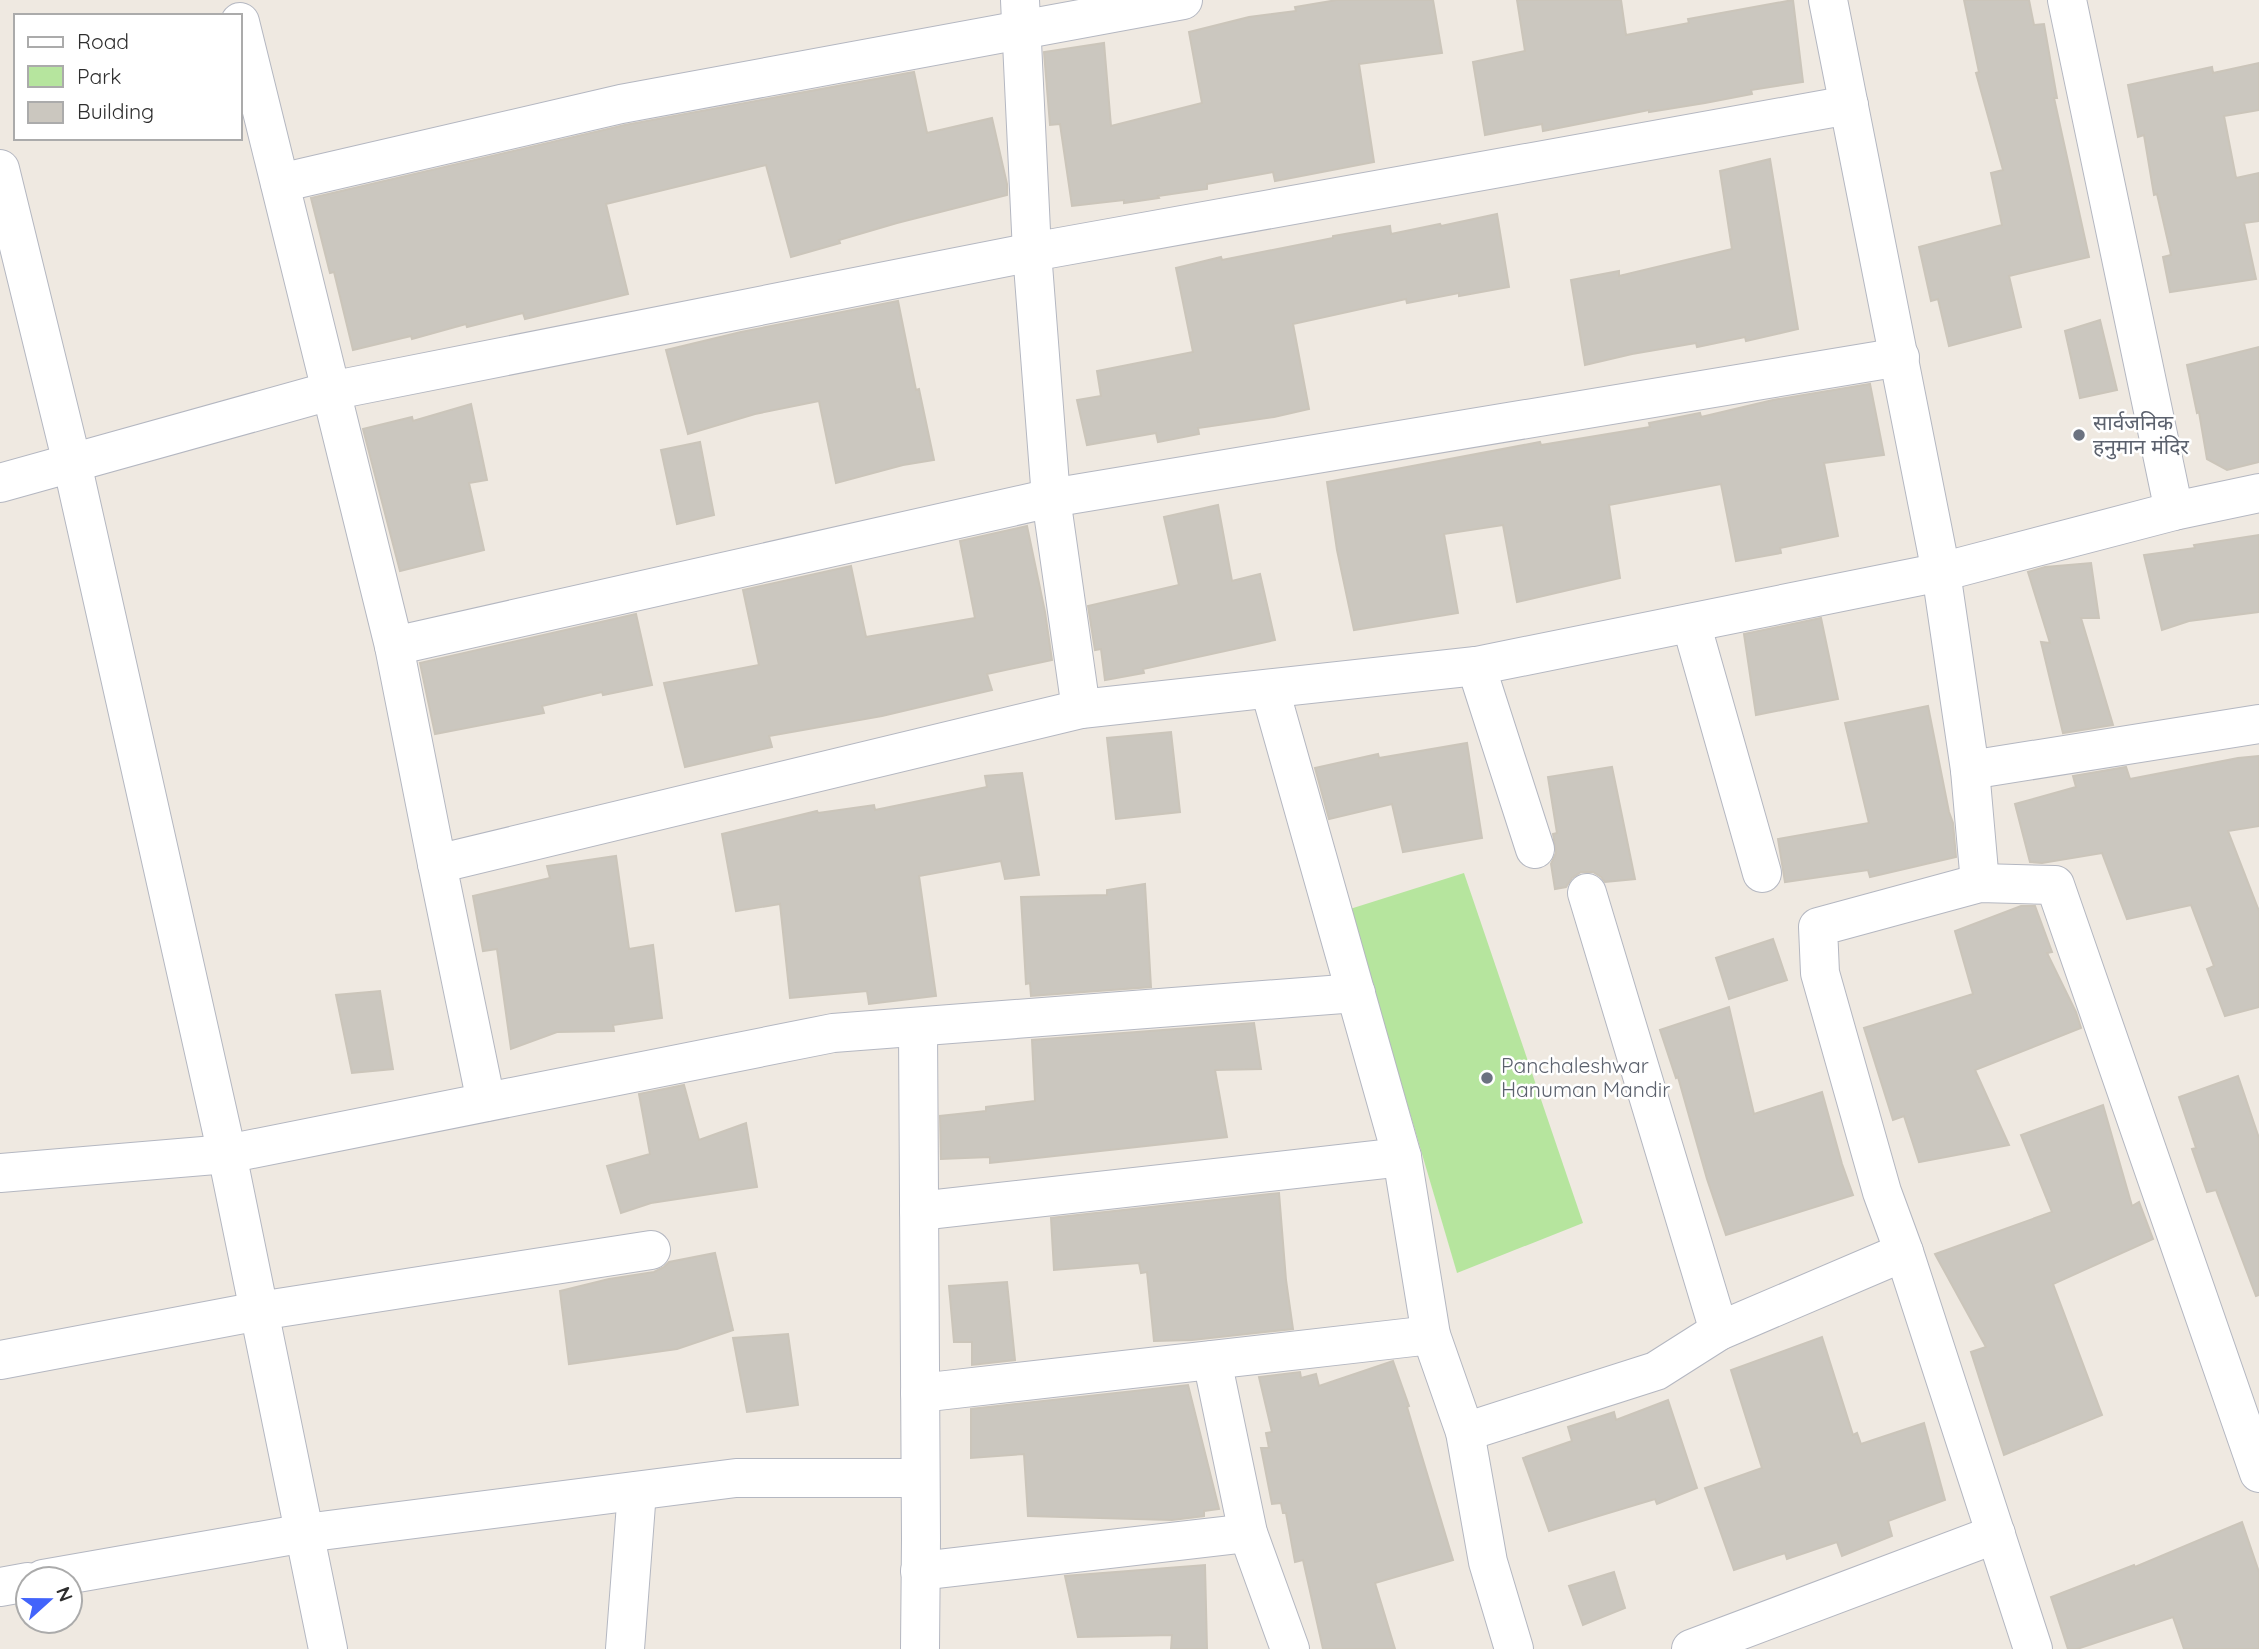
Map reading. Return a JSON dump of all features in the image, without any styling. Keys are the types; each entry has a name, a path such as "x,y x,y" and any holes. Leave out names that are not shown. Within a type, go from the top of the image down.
{"street":[{"path":"280,183 1021,15 1184,0"},
{"path":"1828,0 1941,572 1970,769 1980,883"},
{"path":"2067,0 2174,511"},
{"path":"1021,15 1032,252 1051,498 1081,709"},
{"path":"242,30 394,646 486,1102"},
{"path":"0,483 330,391 1032,252 1849,104"},
{"path":"0,169 72,463 228,1154 328,1649"},
{"path":"394,646 1051,498 1900,357"},
{"path":"437,864 1081,709 1476,666 1941,572 2174,511 2259,493"},
{"path":"1691,623 1762,873"},
{"path":"1476,666 1535,849"},
{"path":"1270,690 1402,1157 1432,1335 1465,1432 1488,1562 1514,1649"},
{"path":"1970,769 2259,724"},
{"path":"2034,1649 1882,1192 1820,973 1818,927 1980,883 2055,885 2259,1473"},
{"path":"1587,892 1719,1331"},
{"path":"0,1173 228,1154 833,1034 1356,993"},
{"path":"918,1027 920,1649"},
{"path":"919,1210 1402,1157"},
{"path":"0,1360 259,1311 651,1250"},
{"path":"1465,1432 1656,1371 1719,1331 1904,1252"},
{"path":"920,1392 1432,1335"},
{"path":"1212,1360 1248,1533 1290,1649"},
{"path":"84,1572 304,1533 736,1478 920,1478"},
{"path":"625,1649 637,1491"},
{"path":"920,1571 1248,1533"},
{"path":"1691,1649 1996,1534"}],"green space":[{"path":"1464,873 1583,1223 1457,1273 1350,909"}],"building":[{"path":"1337,0 1433,0 1442,53 1359,64 1374,162 1275,181 1273,172 1207,184 1207,189 1158,196 1159,198 1072,206 1060,124 1050,125 1044,52 1104,43 1111,126 1202,103 1189,32"},
{"path":"1517,0 1621,0 1626,35 1689,23 1688,19 1793,0 1803,82 1751,90 1752,94 1705,103 1649,110 1543,131 1542,124 1485,135 1473,62 1525,51"},
{"path":"1964,0 2029,0 2034,25 2044,24 2057,98 2054,98 2089,257 2009,276 2021,327 1949,346 1938,299 1931,301 1919,247 2002,225 1991,173 2003,170 1976,73 1979,72"},
{"path":"2259,63 2259,110 2224,116 2236,178 2259,173 2259,221 2244,223 2256,279 2170,292 2163,257 2171,255 2157,194 2154,195 2144,135 2138,137 2128,85 2212,67 2213,73"},
{"path":"914,72 927,133 992,118 1007,184 1007,195 897,223 791,257 766,165 606,204 628,294 525,319 523,313 353,350 334,272 330,273 311,198 625,125"},
{"path":"1770,159 1798,329 1746,341 1745,337 1697,347 1696,343 1585,365 1571,280 1619,271 1619,276 1732,249 1720,171"},
{"path":"1497,214 1509,287 1407,303 1406,299 1293,324 1309,409 1198,428 1199,434 1158,442 1156,433 1087,445 1077,400 1101,396 1097,371 1193,352 1176,268 1221,257 1222,260 1390,226 1391,234"},
{"path":"898,301 934,460 903,465 836,483 819,401 755,414 688,434 666,350 741,332"},
{"path":"2100,320 2117,390 2080,398 2065,331"},
{"path":"2259,347 2259,462 2227,470 2207,459 2187,365"},
{"path":"1870,384 1884,455 1824,463 1838,536 1780,548 1781,553 1736,561 1721,484 1609,505 1620,578 1517,602 1503,525 1444,534 1458,613 1354,630 1337,550 1327,482 1540,442 1541,445 1650,427 1649,423 1700,413 1701,417 1773,400"},
{"path":"471,404 487,480 469,483 484,550 400,571 363,429 412,417 413,421"},
{"path":"700,442 714,515 677,524 661,450"},
{"path":"1218,505 1232,581 1260,574 1275,640 1143,669 1144,673 1105,680 1101,649 1095,650 1088,606 1179,585 1164,517"},
{"path":"1027,526 1052,660 987,674 992,690 882,716 769,736 772,747 685,767 664,683 759,665 743,590 851,566 866,637 975,618 960,541"},
{"path":"2259,535 2259,612 2189,621 2162,630 2144,555"},
{"path":"2091,563 2099,618 2081,618 2113,725 2063,733 2041,642 2050,643 2028,572 2045,567"},
{"path":"636,614 652,685 603,695 602,692 542,706 544,713 435,734 420,663"},
{"path":"1821,618 1838,699 1756,715 1744,634"},
{"path":"1928,706 1953,823 1956,857 1870,877 1868,870 1785,882 1778,839 1869,823 1845,723"},
{"path":"1171,732 1180,812 1116,819 1107,738"},
{"path":"1467,743 1482,838 1403,852 1392,804 1329,819 1315,768 1378,754 1379,758"},
{"path":"2259,756 2259,826 2228,831 2259,911 2259,1007 2225,1016 2207,969 2214,966 2191,905 2127,919 2102,853 2042,863 2030,862 2015,804 2076,787 2073,776 2126,767 2130,779"},
{"path":"1612,767 1635,879 1605,882 1593,872 1581,872 1572,878 1566,887 1555,889 1551,864 1556,853 1553,834 1557,833 1548,777"},
{"path":"1022,773 1039,875 1005,879 1001,861 919,876 936,996 869,1004 867,991 790,998 780,904 736,911 722,834 817,811 874,805 875,810 987,787 985,776"},
{"path":"616,856 629,949 653,945 662,1018 613,1025 614,1031 557,1032 511,1049 497,949 483,951 473,896 550,878 547,866"},
{"path":"1145,884 1151,987 1031,996 1030,983 1026,984 1021,897 1107,895 1107,890"},
{"path":"2021,906 2035,906 2052,952 2047,953 2081,1028 1975,1070 2009,1145 1919,1162 1904,1116 1893,1120 1864,1028 1973,994 1955,931"},
{"path":"1773,939 1787,980 1729,999 1716,958"},
{"path":"380,991 393,1069 352,1073 336,995"},
{"path":"1729,1007 1754,1114 1822,1092 1853,1195 1726,1235 1678,1077 1676,1078 1660,1030"},
{"path":"1254,1023 1261,1069 1215,1070 1227,1137 990,1163 990,1157 941,1159 940,1116 986,1111 986,1107 1035,1101 1032,1040"},
{"path":"2238,1076 2259,1138 2259,1295 2256,1296 2216,1190 2207,1192 2192,1149 2196,1148 2179,1097"},
{"path":"684,1085 699,1140 746,1123 757,1187 651,1203 621,1213 607,1166 650,1154 639,1094"},
{"path":"2103,1105 2132,1206 2139,1202 2153,1239 2053,1284 2102,1415 2004,1455 1971,1352 1986,1347 1935,1254 2052,1212 2021,1135"},
{"path":"1279,1193 1293,1329 1192,1340 1154,1341 1147,1272 1141,1273 1139,1263 1054,1270 1051,1218"},
{"path":"715,1253 733,1330 677,1349 569,1364 560,1291 654,1272 669,1262"},
{"path":"1007,1282 1015,1360 972,1365 972,1342 954,1342 949,1286"},
{"path":"788,1334 798,1405 747,1412 733,1338"},
{"path":"1822,1337 1853,1435 1857,1433 1861,1444 1924,1423 1945,1500 1888,1521 1892,1536 1842,1556 1837,1542 1787,1559 1785,1553 1734,1570 1705,1488 1762,1468 1731,1370"},
{"path":"1393,1361 1409,1406 1407,1407 1453,1560 1375,1583 1395,1649 1323,1649 1303,1560 1295,1562 1286,1513 1283,1513 1281,1503 1272,1504 1261,1448 1269,1448 1266,1433 1272,1432 1259,1377 1300,1372 1301,1378 1316,1374 1319,1386"},
{"path":"1188,1385 1219,1509 1204,1511 1204,1516 1172,1520 1028,1516 1024,1454 971,1458 971,1409"},
{"path":"1668,1400 1697,1488 1657,1504 1655,1499 1549,1531 1523,1458 1572,1441 1568,1427 1614,1412 1616,1420"},
{"path":"2242,1522 2259,1572 2259,1649 2184,1649 2173,1617 2077,1649 2068,1649 2051,1597 2134,1565 2135,1567"},
{"path":"1205,1565 1207,1649 1171,1649 1172,1635 1078,1637 1065,1576"},
{"path":"1614,1572 1625,1608 1583,1625 1569,1586"}],"place":[{"name":"सार्वजनिक हनुमान मंदिर","path":"2079,435"},
{"name":"Panchaleshwar Hanuman Mandir","path":"1487,1078"}]}
